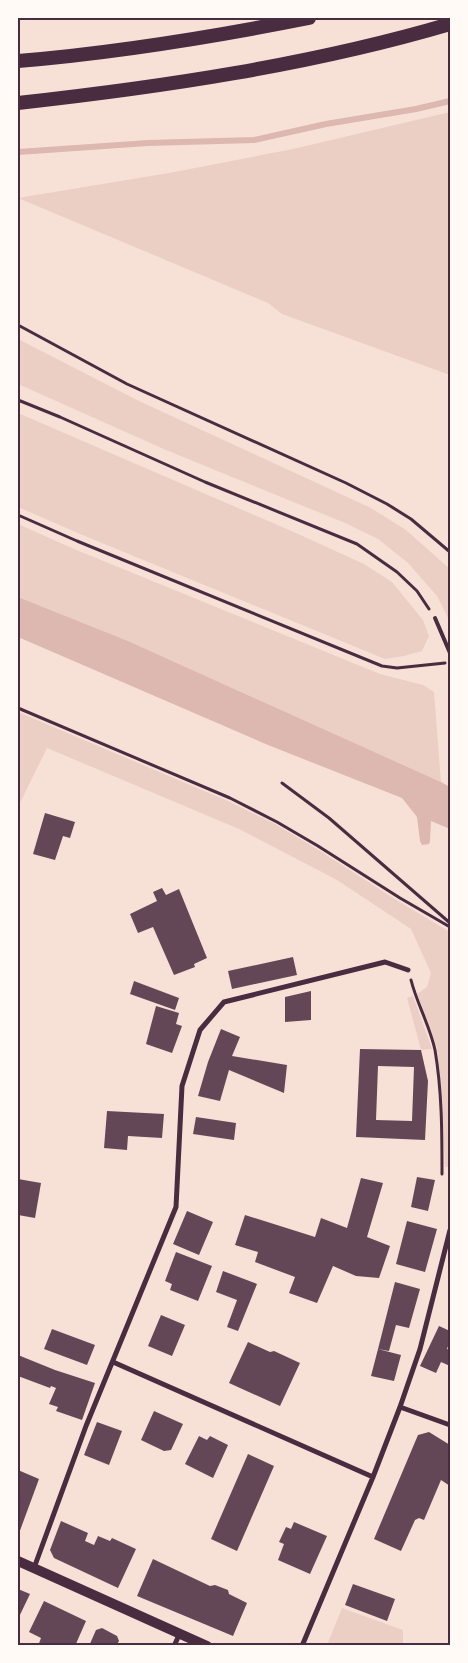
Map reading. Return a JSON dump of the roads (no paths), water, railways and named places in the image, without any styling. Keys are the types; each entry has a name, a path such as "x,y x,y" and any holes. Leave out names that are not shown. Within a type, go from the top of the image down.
{"highway":[{"path":"18,61 223,35 309,18"},
{"path":"18,103 137,89 222,76 314,57 450,24"}],"main road":[{"path":"18,1561 207,1646"}],"street":[{"path":"33,1568 86,1426 114,1362 176,1207 182,1086 200,1030 224,1002 385,962 408,970"},
{"path":"302,1646 373,1477 400,1407 420,1349 450,1230"},
{"path":"114,1362 373,1477"},
{"path":"400,1407 450,1425"},
{"path":"174,1646 180,1633"}],"lane":[{"path":"435,618 450,653"}],"waterway":[{"path":"18,152 148,143 254,140 326,124 416,109 450,101"}]}
